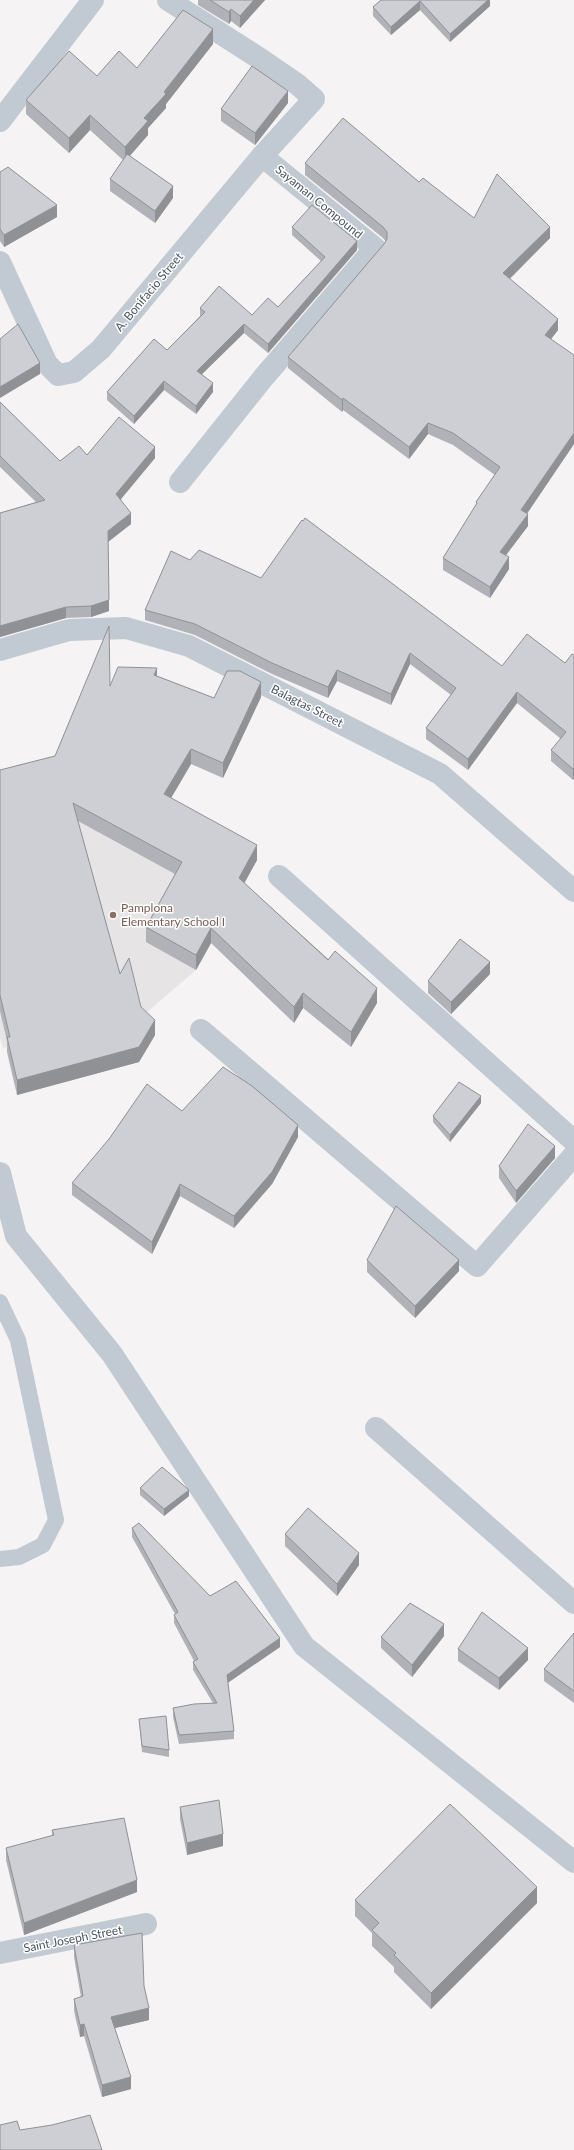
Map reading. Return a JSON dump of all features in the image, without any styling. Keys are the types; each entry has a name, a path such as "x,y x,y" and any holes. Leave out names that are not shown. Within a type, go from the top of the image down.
{"street":[{"path":"0,121 93,0"},
{"name":"A. Bonifacio Street","path":"0,262 47,364 58,375 74,372 101,350 262,156 314,99 297,84 262,60 168,0"},
{"name":"Sayaman Compound","path":"180,482 263,378 375,248 262,156"},
{"name":"Balagtas Street","path":"0,650 69,630 126,628 189,646 440,774 574,890"},
{"path":"278,876 574,1141"},
{"path":"201,1030 477,1266 574,1155"},
{"path":"0,1173 8,1238 112,1354 304,1646 574,1862"},
{"path":"376,1428 574,1604"},
{"name":"Saint Joseph Street","path":"0,1952 146,1924"}],"lane":[{"path":"0,1302 18,1340 56,1520 43,1545 19,1557 0,1559"}],"shaded area":[{"name":"Pamplona Elementary School I","path":"0,777 257,860 196,970 147,1012 3,1048 0,1038"}],"building":[{"path":"210,0 254,0 240,16 231,9 229,12"},
{"path":"381,0 488,0 450,34 420,1 391,27 373,7"},
{"path":"183,10 213,29 164,92 166,94 144,118 148,121 125,147 90,115 69,138 26,100 69,51 97,76 119,51 137,68"},
{"path":"252,66 288,91 255,133 221,109"},
{"path":"343,118 419,182 423,178 474,218 497,174 550,227 503,273 558,319 545,335 574,355 574,433 521,510 528,514 500,552 509,557 490,587 443,558 477,503 476,502 500,467 453,433 428,423 409,447 343,398 342,400 288,357 387,239 387,232 383,227 305,163"},
{"path":"127,154 173,186 155,211 110,179"},
{"path":"8,167 57,205 4,235 0,229 0,172"},
{"path":"312,205 357,241 268,344 244,324 197,371 213,383 196,406 164,381 134,416 107,392 154,339 167,350 205,312 200,308 219,286 252,315 268,298 278,307 325,257 292,227"},
{"path":"18,324 40,363 0,387 0,339"},
{"path":"0,402 60,461 79,446 87,455 119,417 155,447 116,494 131,513 108,531 109,600 91,606 66,607 0,626 0,513 45,500 0,456"},
{"path":"305,518 502,666 527,634 565,663 572,654 574,655 574,768 573,769 551,750 566,732 517,692 468,759 426,728 456,688 410,653 391,694 337,670 328,687 272,663 195,624 145,610 171,551 190,560 199,550 261,578 302,520 303,521"},
{"path":"109,626 110,686 118,667 157,668 154,675 214,698 227,671 240,671 261,682 223,763 191,749 164,794 257,845 239,878 328,960 335,951 377,988 351,1032 303,993 294,1007 211,928 196,955 146,927 182,862 73,803 120,974 129,958 141,1007 155,1020 139,1047 17,1080 7,1037 10,1037 0,995 0,770 55,756"},
{"path":"460,939 490,962 451,1002 428,981"},
{"path":"223,1067 252,1086 298,1125 272,1172 234,1216 180,1184 152,1242 72,1183 109,1139 147,1084 182,1111"},
{"path":"459,1082 481,1096 450,1135 433,1116"},
{"path":"528,1124 555,1146 516,1191 499,1166"},
{"path":"396,1206 459,1260 415,1306 367,1260"},
{"path":"162,1467 189,1490 164,1509 140,1488"},
{"path":"308,1508 359,1553 337,1584 285,1534"},
{"path":"139,1523 210,1596 236,1581 280,1638 227,1675 234,1731 179,1735 173,1708 194,1704 217,1703 193,1662 198,1659 174,1615 178,1612 132,1528"},
{"path":"410,1603 444,1624 412,1665 381,1637"},
{"path":"482,1612 528,1648 499,1678 458,1649"},
{"path":"574,1633 574,1691 544,1669"},
{"path":"166,1716 169,1750 142,1746 139,1719"},
{"path":"219,1800 223,1834 187,1843 180,1807"},
{"path":"450,1804 537,1887 431,1993 394,1955 396,1953 372,1930 379,1923 355,1900"},
{"path":"124,1818 137,1880 24,1923 6,1848 54,1835 52,1830"},
{"path":"142,1933 144,1986 149,2008 111,2017 131,2077 102,2085 84,2024 80,2025 74,1999 83,1996 74,1945"},
{"path":"90,2115 102,2150 0,2150 0,2125 17,2121 20,2130 52,2125"}],"place":[{"name":"Pamplona Elementary School I","path":"113,915"}]}
